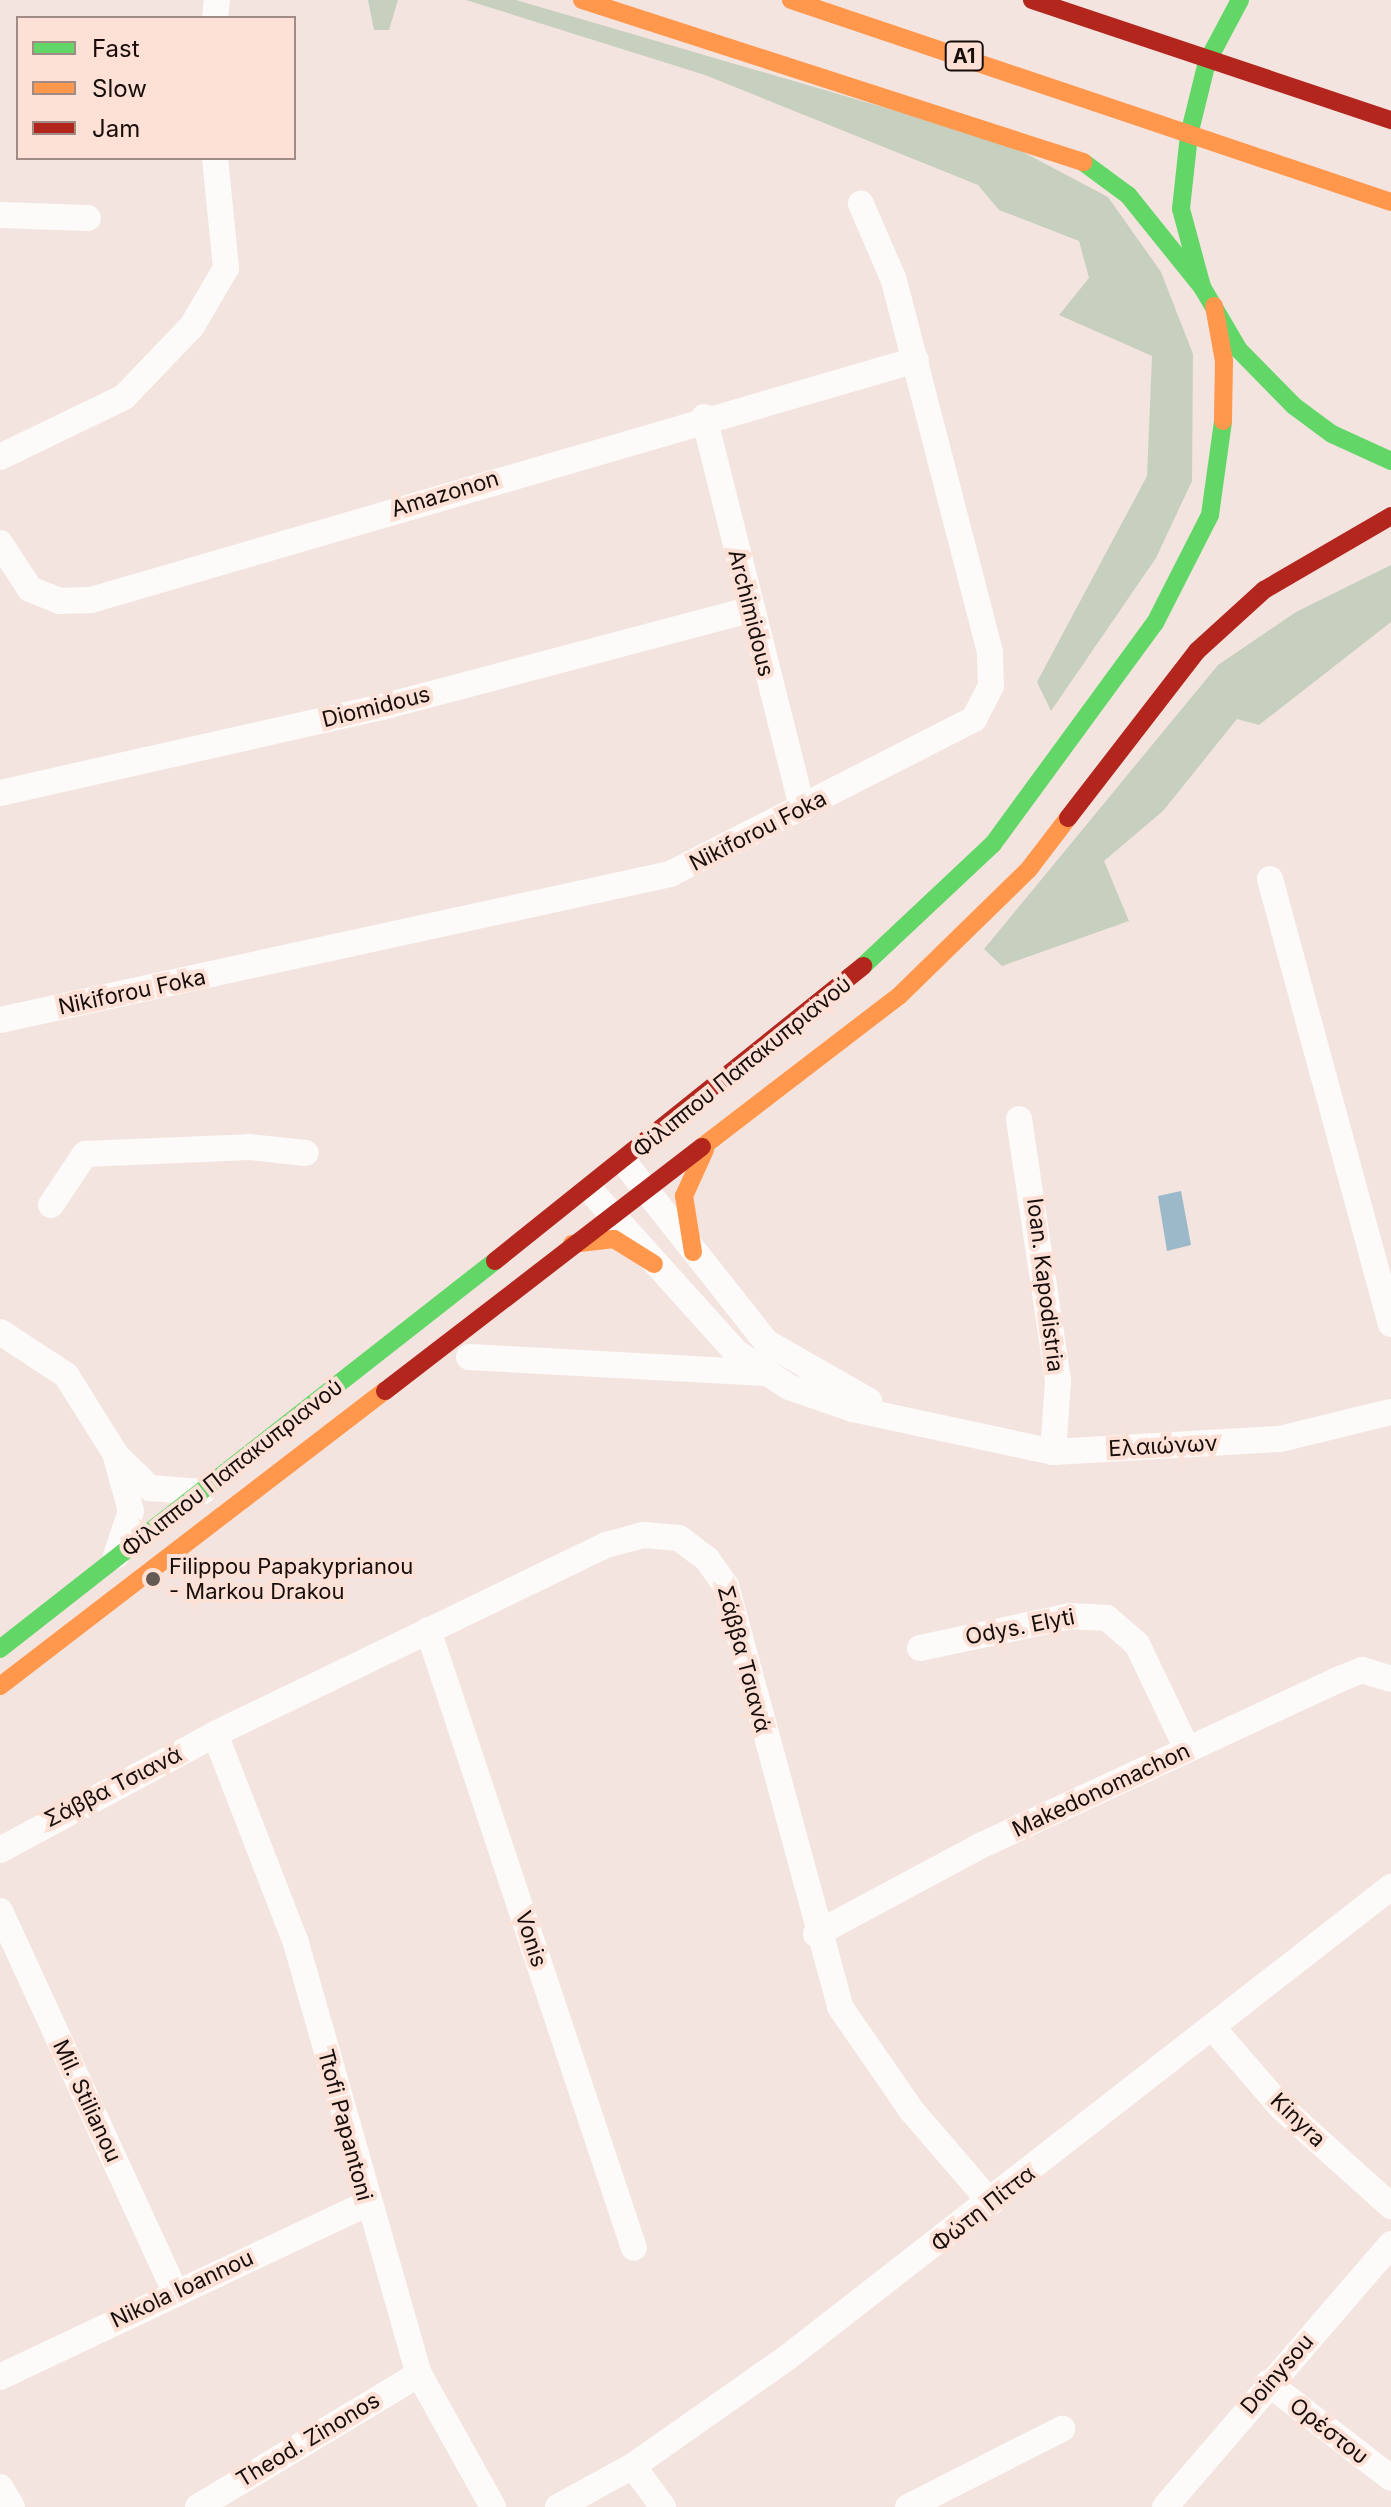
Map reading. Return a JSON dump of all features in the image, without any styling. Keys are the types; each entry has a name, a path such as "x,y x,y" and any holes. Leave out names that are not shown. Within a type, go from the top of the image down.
{"main road":[{"path":"582,0 988,124 1079,159 1128,195 1202,287 1239,350 1294,406 1391,461"},
{"name":"A1","path":"791,0 1391,202"},
{"path":"1032,0 1391,120"},
{"path":"1202,287 1181,209 1186,163 1207,62 1240,0"},
{"name":"Φίλιππου Παπακυπριανού","path":"0,1649 590,1190 871,963 993,844 1155,623 1191,558 1217,484 1224,361 1214,306"},
{"name":"Φίλιππου Παπακυπριανού","path":"0,1686 899,996 1029,869 1225,624 1264,590 1391,516"},
{"path":"693,1252 684,1196 713,1139"},
{"path":"572,1244 614,1239 654,1264"}],"street":[{"path":"0,457 124,397 186,335 226,268 215,160"},
{"name":"Nikiforou Foka","path":"0,1020 670,874 957,733 991,686 990,652 893,278 861,204"},
{"path":"0,215 88,218"},
{"name":"Amazonon","path":"0,543 30,589 75,603 704,417 916,360"},
{"name":"Archimidous","path":"704,417 802,808"},
{"name":"Diomidous","path":"0,793 382,707 750,610"},
{"path":"1270,879 1391,1324"},
{"name":"Ioan. Kapodistria","path":"1019,1119 1058,1381 1053,1452"},
{"path":"51,1205 85,1154 249,1147 306,1153"},
{"name":"Ελαιώνων","path":"624,1162 693,1252 775,1349 934,1431"},
{"name":"Ελαιώνων","path":"590,1190 654,1264 762,1373 818,1398 934,1431 1053,1452 1280,1439 1391,1412"},
{"path":"0,1332 66,1375 115,1453 150,1488 202,1492"},
{"path":"469,1357 762,1373"},
{"path":"114,1561 131,1511 115,1453"},
{"name":"Σάββα Τσιανά","path":"0,1850 215,1734 615,1542 663,1535 694,1546 726,1586 827,1981 855,2034 991,2203"},
{"name":"Odys. Elyti","path":"920,1648 1070,1616 1107,1618 1137,1644 1187,1749"},
{"name":"Vonis","path":"428,1630 634,2248"},
{"name":"Makedonomachon","path":"816,1934 1187,1749 1362,1670 1391,1679"},
{"name":"Ttofi Papantoni","path":"215,1734 296,1943 366,2204 419,2374 493,2507"},
{"name":"Φώτη Πίττα","path":"558,2507 633,2466 991,2203 1391,1887"},
{"name":"Mil. Stilianou","path":"0,1911 175,2291"},
{"name":"Kinyra","path":"1212,2027 1282,2108 1391,2206"},
{"name":"Nikola Ioannou","path":"0,2377 175,2291 366,2204"},
{"name":"Doinysou","path":"1165,2507 1268,2383 1391,2244"},
{"name":"Theod. Zinonos","path":"198,2507 419,2374"},
{"name":"Ορέστου","path":"1268,2383 1391,2478"},
{"path":"908,2507 1062,2429"},
{"path":"633,2466 663,2507"},
{"path":"0,2487 12,2507"}],"green space":[{"path":"368,0 398,0 389,30 374,30"},
{"path":"466,0 516,0 1006,143 1108,197 1161,272 1193,354 1192,481 1156,558 1051,711 1037,682 1147,476 1152,356 1059,315 1089,278 1079,241 999,210 978,185 705,75"},
{"path":"1391,565 1391,622 1259,725 1237,719 1163,811 1104,861 1129,921 1002,966 984,949 1218,665 1296,612"}],"water":[{"path":"1181,1191 1191,1245 1167,1251 1158,1196"}],"traffic: fast":[{"path":"1240,0 1207,62 1189,135 1181,209 1202,287 1239,350 1294,406 1332,434 1391,461"},
{"path":"1083,162 1128,195 1202,287"},
{"path":"863,966 993,844 1155,623 1210,515 1223,421"},
{"path":"0,1649 495,1261"}],"traffic: slow":[{"path":"582,0 1083,162"},
{"path":"791,0 1391,202"},
{"path":"1214,306 1224,361 1223,421"},
{"path":"702,1147 899,996 1029,869 1068,818"},
{"path":"693,1252 684,1196 705,1150"},
{"path":"572,1244 614,1239 654,1264"},
{"path":"0,1686 385,1391"}],"traffic: jam":[{"path":"1032,0 1391,120"},
{"path":"1068,818 1197,651 1264,590 1391,516"},
{"path":"495,1261 863,966"},
{"path":"385,1391 702,1147"}],"place":[{"name":"Filippou Papakyprianou - Markou Drakou","path":"153,1579"}]}
